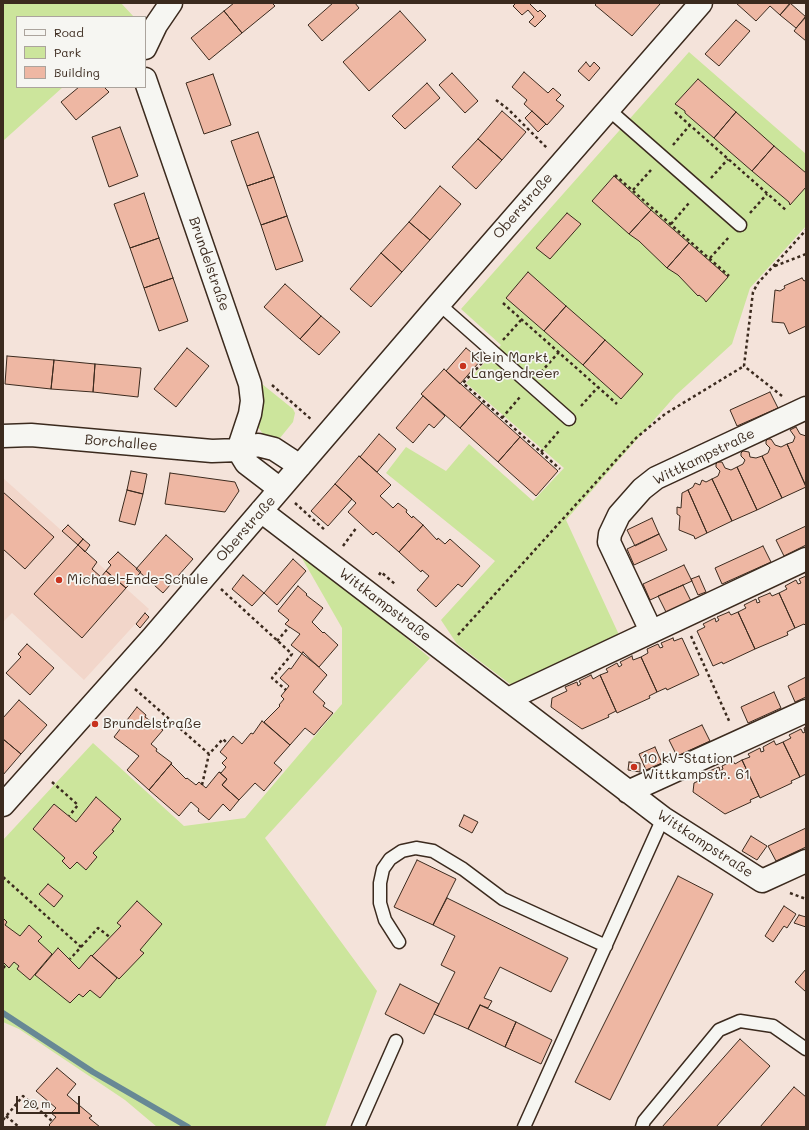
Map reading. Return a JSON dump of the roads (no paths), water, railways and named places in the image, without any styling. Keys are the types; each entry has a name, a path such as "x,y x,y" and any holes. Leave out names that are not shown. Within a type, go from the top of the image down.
{"street":[{"path":"146,46 156,25 171,3"},
{"name":"Oberstraße","path":"3,804 206,575 701,3"},
{"name":"Brundelstraße","path":"146,82 250,384 252,401 250,414 238,450"},
{"name":"Wittkampstraße","path":"651,631 609,542 611,529 619,515 642,489 656,478 804,409"},
{"name":"Borchallee","path":"3,436 31,435 212,451 238,450 258,445 274,449 300,466"},
{"path":"238,450 246,463 280,489"},
{"name":"Wittkampstraße","path":"261,511 663,818 762,881 806,861"},
{"path":"508,699 806,559"},
{"path":"628,792 806,711"}],"lane":[{"path":"608,109 740,225"},
{"path":"439,304 569,419"},
{"path":"524,1127 663,818"},
{"path":"399,942 383,914 380,903 380,883 383,870 390,860 402,851 416,848 433,851 463,868 503,899 606,946"},
{"path":"642,1127 644,1121 719,1030 740,1021 773,1026 806,1050"},
{"path":"358,1127 396,1041"}],"waterway":[{"path":"3,1013 93,1072 188,1127"}],"place":[{"name":"Klein Markt Langendreer","path":"463,366"},
{"name":"Michael-Ende-Schule","path":"59,580"},
{"name":"Brundelstraße","path":"95,724"},
{"name":"10 kV-Station Wittkampstr. 61","path":"634,767"}]}
